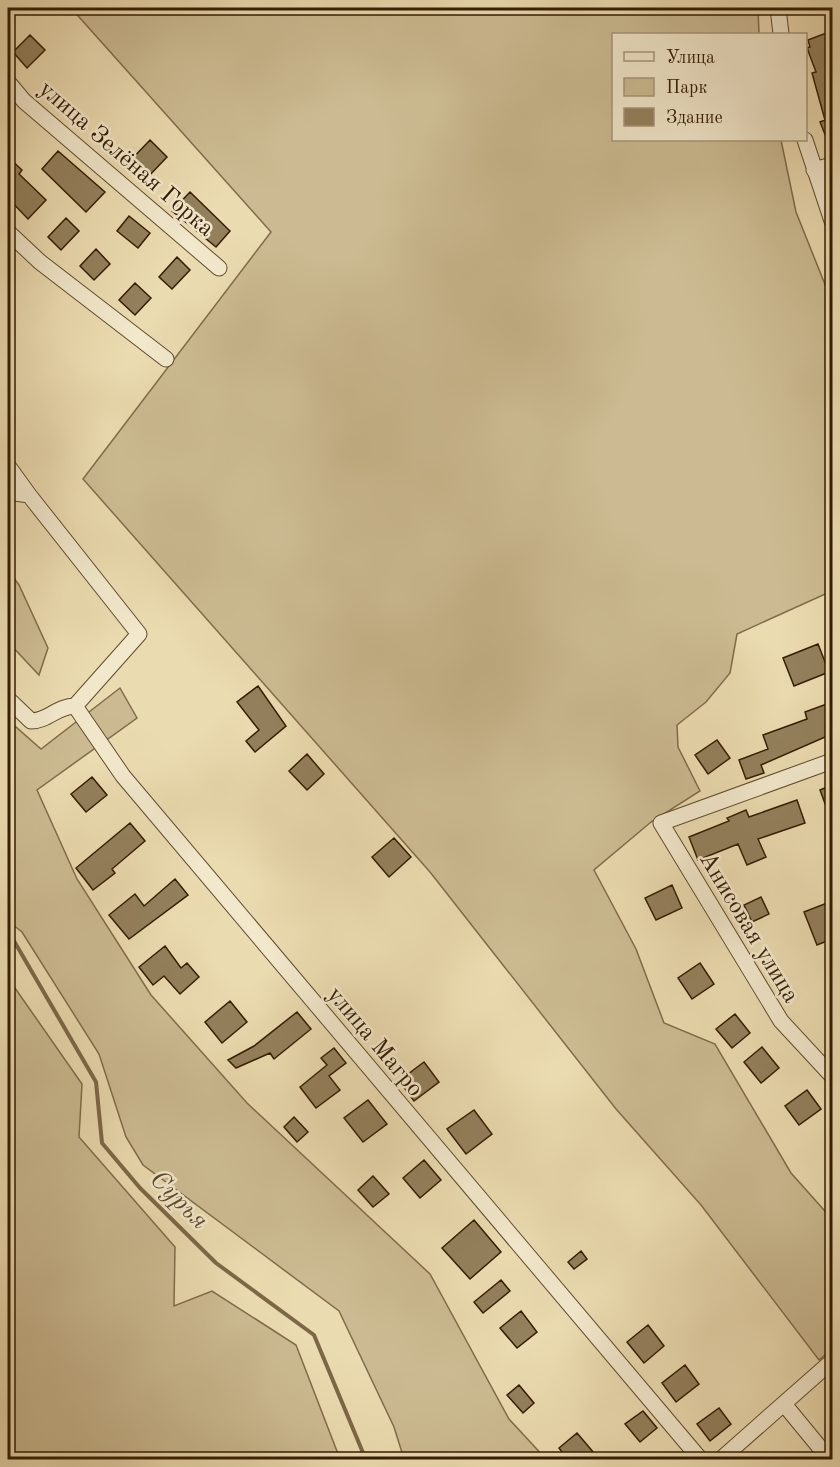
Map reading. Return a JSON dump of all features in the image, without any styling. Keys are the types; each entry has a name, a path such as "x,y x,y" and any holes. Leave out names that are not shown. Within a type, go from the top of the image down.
{"street":[{"path":"778,8 781,33"},
{"name":"улица Зелёная Горка","path":"8,82 24,101 219,268"},
{"path":"805,141 832,220"},
{"path":"814,170 832,165"},
{"path":"8,232 40,262 166,358"},
{"path":"8,466 139,634 75,706 63,706 46,717 31,721 8,699"},
{"path":"8,492 29,495"},
{"name":"улица Магро","path":"75,706 123,776 701,1460"},
{"name":"Анисовая улица","path":"832,761 660,823 781,1021 832,1076"},
{"path":"720,1460 832,1361"},
{"path":"784,1404 830,1460"}],"green space":[{"path":"71,8 758,8 759,33 612,33 612,141 781,141 796,212 832,302 832,591 737,634 730,673 706,702 677,725 678,747 700,791 651,822 594,870 636,949 664,1023 715,1044 791,1173 832,1219 832,1349 819,1360 701,1205 616,1109 430,872 83,479 271,232"},
{"path":"8,570 19,585 48,648 39,675 8,642"},
{"path":"120,688 137,718 37,790 77,879 151,995 247,1103 430,1274 509,1419 546,1459 404,1459 394,1427 339,1311 143,1165 126,1137 99,1054 22,932 8,921 8,720 41,749"},
{"path":"8,978 82,1084 79,1137 175,1247 174,1306 212,1291 296,1345 340,1459 8,1459"}],"building":[{"path":"829,32 832,40 832,152 820,122 825,120 812,73 816,72 807,48 810,47 808,40"},
{"path":"30,35 45,50 27,68 13,52"},
{"path":"150,140 167,157 146,179 128,163"},
{"path":"58,151 105,192 86,212 42,169"},
{"path":"8,157 22,170 19,174 46,200 28,219 8,198"},
{"path":"190,192 230,231 216,247 172,211"},
{"path":"129,216 150,233 138,248 117,231"},
{"path":"66,218 79,231 61,250 48,237"},
{"path":"96,249 110,264 94,280 80,266"},
{"path":"177,257 190,270 172,289 159,277"},
{"path":"135,283 151,298 135,315 119,300"},
{"path":"818,644 829,672 794,686 783,658"},
{"path":"258,686 286,726 255,752 246,741 259,730 237,702"},
{"path":"832,702 832,734 761,765 764,773 746,779 739,760 768,749 763,735 807,719 805,712"},
{"path":"717,740 730,758 708,774 695,755"},
{"path":"307,754 324,774 307,790 289,771"},
{"path":"92,777 107,795 86,812 71,794"},
{"path":"832,785 832,820 831,820 820,790"},
{"path":"797,800 805,823 758,839 766,857 747,865 738,844 698,860 689,837 729,821 727,818 746,810 749,817"},
{"path":"130,823 145,841 112,869 115,873 93,890 76,868"},
{"path":"394,838 411,857 389,877 372,857"},
{"path":"175,879 188,895 129,939 109,915 135,894 144,906"},
{"path":"672,885 682,908 656,920 645,898"},
{"path":"761,897 769,914 752,922 744,905"},
{"path":"832,901 832,939 817,945 804,912"},
{"path":"165,946 181,968 187,963 199,977 180,994 164,976 153,985 139,967"},
{"path":"700,963 714,984 692,999 678,978"},
{"path":"230,1001 247,1022 222,1043 205,1022"},
{"path":"297,1012 311,1029 274,1059 270,1053 236,1068 228,1060 254,1046"},
{"path":"735,1014 750,1033 732,1048 716,1029"},
{"path":"762,1047 779,1068 761,1083 744,1062"},
{"path":"334,1048 346,1063 329,1076 340,1090 316,1108 300,1087 327,1065 321,1058"},
{"path":"424,1062 439,1082 414,1101 399,1081"},
{"path":"807,1090 821,1109 799,1125 785,1106"},
{"path":"368,1100 387,1124 363,1142 344,1118"},
{"path":"474,1110 492,1134 466,1154 447,1129"},
{"path":"294,1117 308,1132 297,1142 284,1127"},
{"path":"424,1160 441,1180 420,1198 403,1178"},
{"path":"373,1176 389,1194 373,1207 358,1190"},
{"path":"474,1220 501,1252 470,1279 442,1248"},
{"path":"581,1251 587,1259 574,1269 568,1262"},
{"path":"501,1280 510,1291 483,1313 474,1302"},
{"path":"521,1311 537,1332 517,1348 500,1328"},
{"path":"648,1325 664,1346 644,1363 627,1342"},
{"path":"685,1365 699,1384 676,1402 662,1383"},
{"path":"519,1385 534,1403 523,1413 507,1395"},
{"path":"719,1408 731,1424 710,1441 697,1424"},
{"path":"643,1411 657,1428 640,1442 625,1424"},
{"path":"577,1433 594,1453 587,1460 568,1460 559,1448"}],"waterway":[{"name":"Сурья","path":"8,937 14,941 96,1082 102,1143 140,1188 216,1263 314,1335 366,1460"}]}
